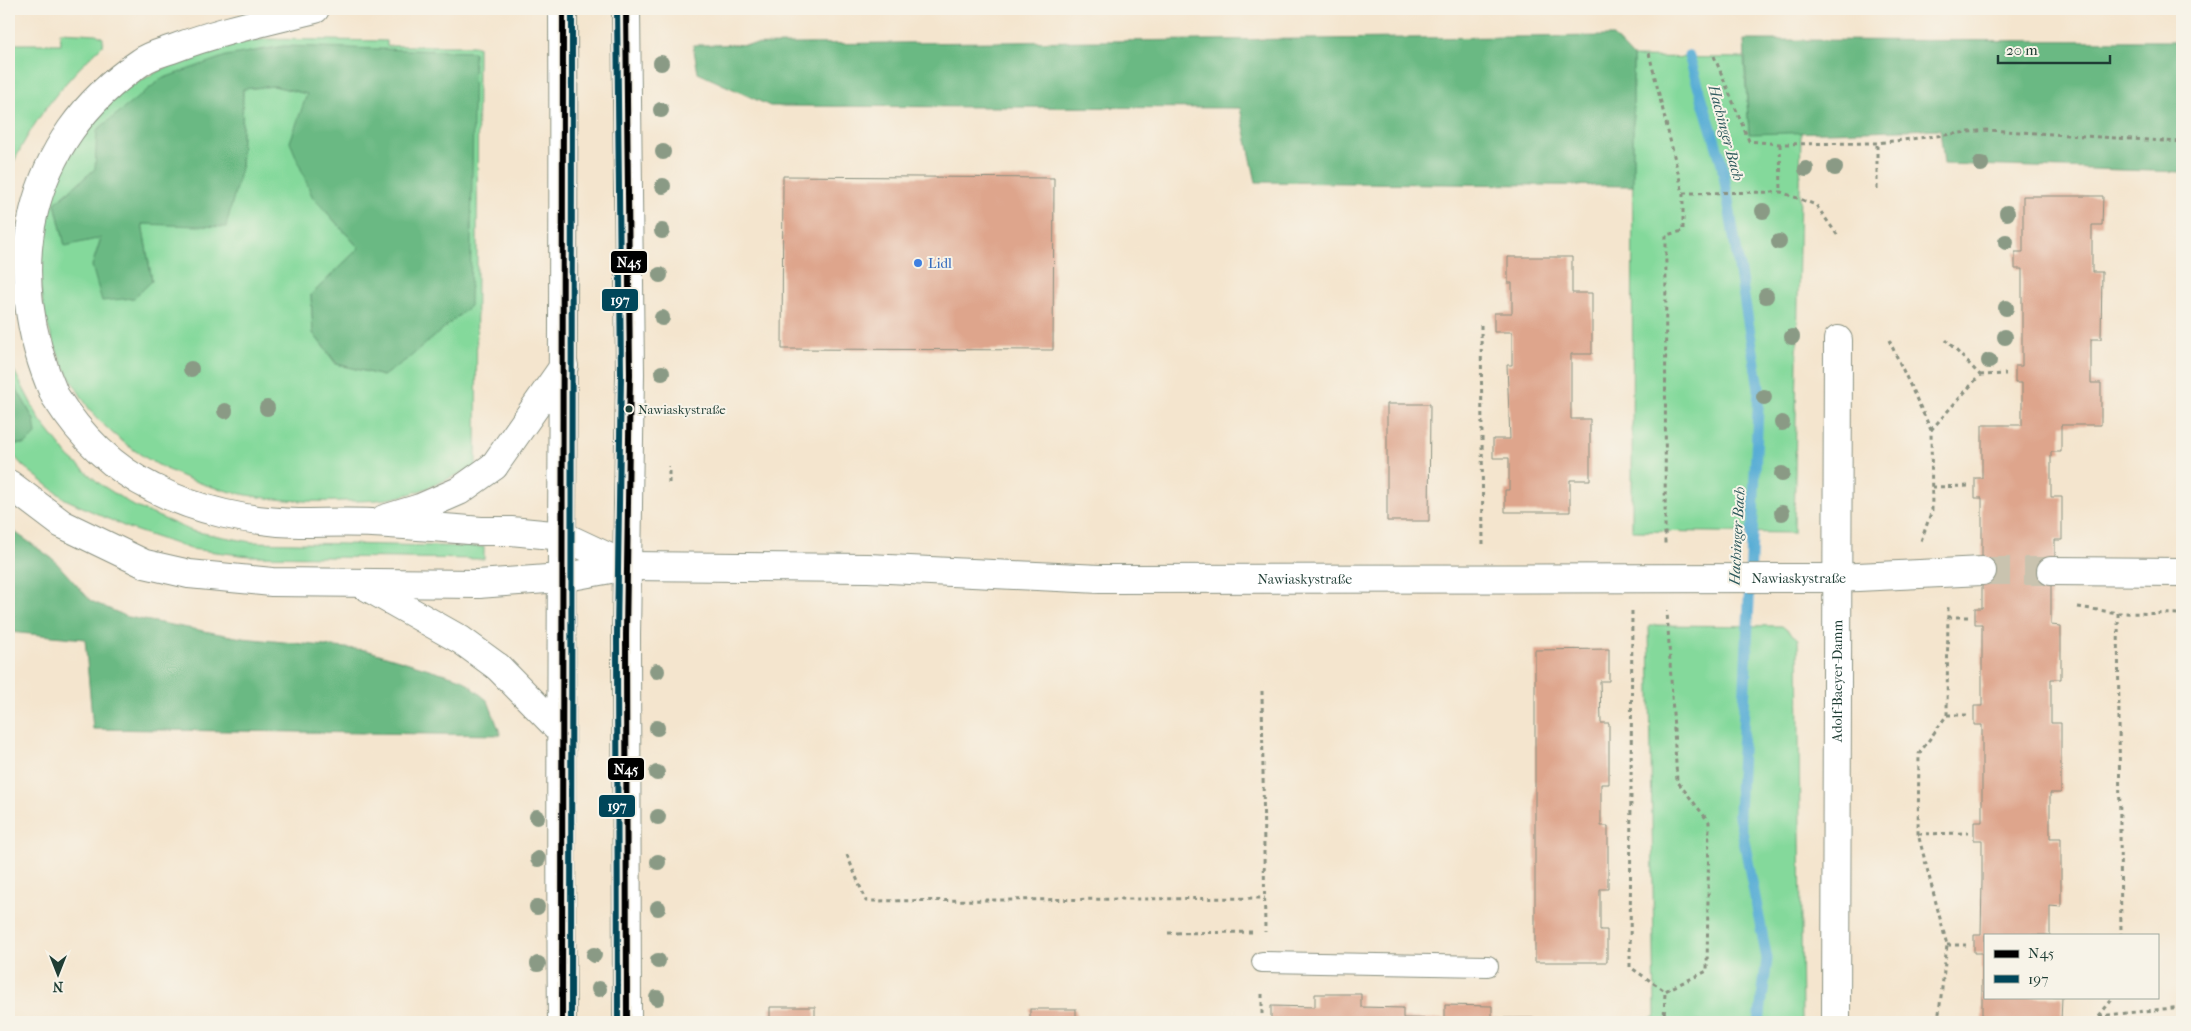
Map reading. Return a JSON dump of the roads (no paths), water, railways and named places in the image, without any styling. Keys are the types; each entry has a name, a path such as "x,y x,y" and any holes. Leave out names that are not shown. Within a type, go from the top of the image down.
{"main road":[{"path":"315,9 210,35 143,60 94,97 60,138 36,180 18,240 17,278 21,306 32,350 48,384 72,422 102,452 152,488 187,503 223,513 296,523 371,523 563,536 627,566"},
{"path":"562,1022 560,730 564,366 563,9"},
{"path":"626,9 630,365 627,566 627,1022"},
{"name":"Adolf-Baeyer-Damm","path":"1836,1022 1838,340"},
{"path":"371,523 420,508 459,491 494,466 564,366"},
{"path":"9,484 62,524 145,564 189,574 228,579 478,584 561,578 627,566"},
{"name":"Nawiaskystraße","path":"627,566 868,568 1100,579 1837,578 1982,571"},
{"path":"2051,571 2182,572"},
{"path":"361,583 461,640 498,668 560,730"}],"lane":[{"path":"1262,962 1488,966"}],"waterway":[{"name":"Hachinger Bach","path":"1689,56 1722,164 1759,388 1739,815 1767,959 1759,1022"}],"tunnel":[{"path":"1982,571 2051,571"}],"place":[{"name":"Lidl","path":"918,263"},
{"name":"Nawiaskystraße","path":"629,409"}]}
